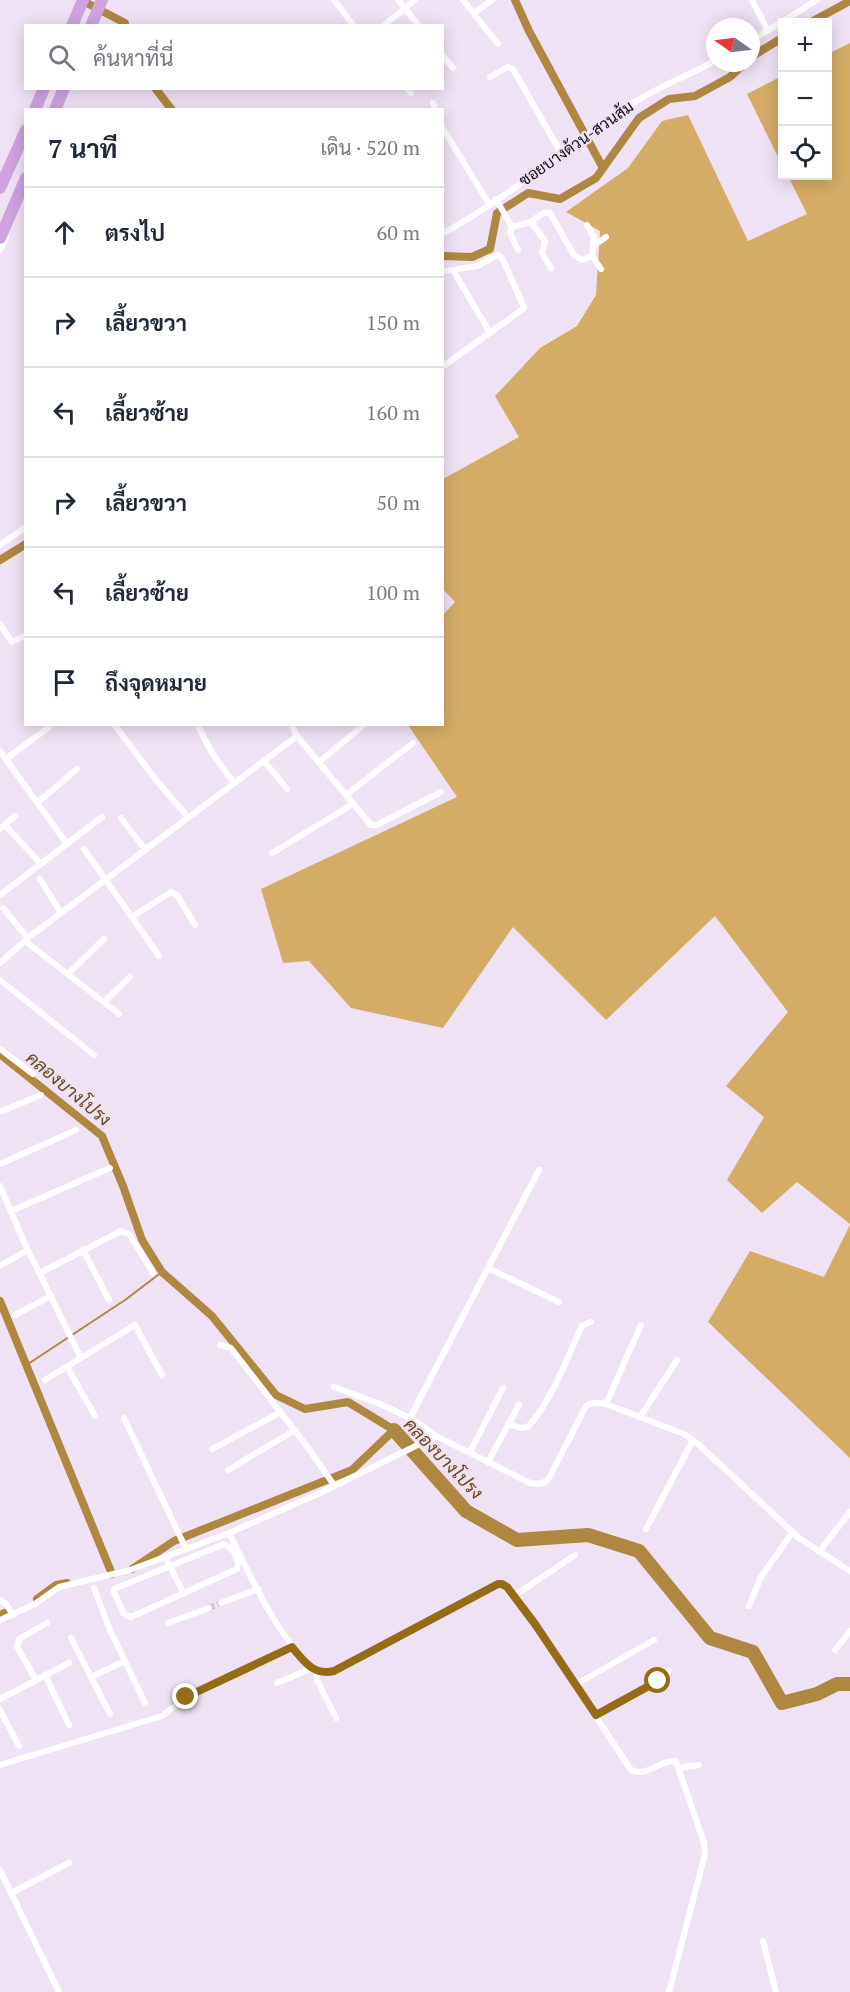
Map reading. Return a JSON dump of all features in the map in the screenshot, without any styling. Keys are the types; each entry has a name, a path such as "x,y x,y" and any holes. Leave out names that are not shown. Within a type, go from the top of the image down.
{"highway":[{"path":"73,24 83,0"},
{"path":"92,24 102,0"},
{"path":"36,108 43,90"},
{"path":"56,108 63,90"},
{"path":"0,188 24,134"},
{"path":"0,237 24,183"}],"street":[{"path":"334,0 352,24"},
{"path":"398,0 417,24"},
{"path":"385,24 415,0"},
{"path":"463,0 498,44"},
{"path":"474,13 492,0"},
{"path":"752,0 768,31"},
{"path":"760,36 817,0"},
{"path":"444,57 453,68"},
{"name":"ซอยบางด้วน-สวนส้ม","path":"444,233 489,204 498,202 638,99 706,65"},
{"path":"490,77 508,67 513,69 562,154"},
{"path":"444,131 489,204"},
{"path":"0,250 24,200"},
{"path":"498,202 512,227 510,232 518,250"},
{"path":"512,227 531,222 543,213 550,213 554,216 574,255 582,260 592,256"},
{"path":"531,222 545,241 542,253 551,268"},
{"path":"587,225 594,237 592,256 601,269"},
{"path":"593,246 606,237"},
{"path":"444,271 477,266 498,255 502,258 524,307 444,366"},
{"path":"453,270 490,333"},
{"path":"0,545 24,528"},
{"path":"0,624 12,642 24,635"},
{"path":"116,726 156,780 188,817"},
{"path":"198,726 212,753 234,783"},
{"path":"292,726 296,736 371,825 374,826 441,792"},
{"path":"319,762 363,726"},
{"path":"6,759 49,727"},
{"path":"0,963 27,939 296,736"},
{"path":"346,795 412,743"},
{"path":"0,751 67,844"},
{"path":"264,760 287,789"},
{"path":"37,803 77,769"},
{"path":"272,853 353,804"},
{"path":"15,816 2,827 41,864"},
{"path":"1,891 41,864 102,817"},
{"path":"121,818 145,849"},
{"path":"84,849 159,956"},
{"path":"40,879 61,913"},
{"path":"132,917 171,892 177,895 195,925"},
{"path":"3,908 27,939 119,1014"},
{"path":"68,974 104,939"},
{"path":"104,1002 130,977"},
{"path":"0,980 94,1055"},
{"path":"0,1049 33,1074"},
{"path":"0,1112 41,1095"},
{"path":"0,1164 76,1130"},
{"path":"11,1211 110,1167"},
{"path":"412,1419 413,1412 539,1170"},
{"path":"0,1186 28,1250 81,1358"},
{"path":"40,1273 119,1231 124,1231 129,1234 153,1274"},
{"path":"0,1266 28,1250"},
{"path":"83,1250 110,1300"},
{"path":"488,1268 559,1302"},
{"path":"15,1315 51,1296"},
{"path":"509,1424 520,1428 528,1427 537,1416 568,1359 582,1326 591,1322"},
{"path":"45,1380 135,1325 162,1375"},
{"path":"606,1404 641,1325"},
{"path":"220,1345 231,1348 333,1482"},
{"path":"640,1417 677,1360"},
{"path":"67,1367 95,1416"},
{"path":"334,1387 412,1419 436,1436 530,1483 540,1484 548,1480 586,1406 596,1402 606,1404 684,1434 693,1440 792,1533 850,1571"},
{"path":"470,1452 503,1388"},
{"path":"488,1462 519,1405"},
{"path":"212,1449 281,1412"},
{"path":"124,1418 185,1545"},
{"path":"228,1470 295,1430"},
{"path":"0,1620 35,1605 59,1587 92,1584 165,1557 185,1545 229,1533 318,1494 333,1482 407,1452 436,1436"},
{"path":"646,1528 693,1440"},
{"path":"819,1552 850,1512"},
{"path":"229,1533 292,1647 314,1670 336,1718"},
{"path":"749,1606 761,1577 792,1533"},
{"path":"224,1544 230,1547 239,1563 237,1569 127,1617 114,1589 171,1566 224,1544"},
{"path":"514,1596 575,1555"},
{"path":"165,1557 184,1594"},
{"path":"92,1584 110,1630 145,1703"},
{"path":"277,1683 314,1670 326,1673 334,1671 498,1584 507,1587 559,1658 631,1770 643,1773 672,1760 676,1761 679,1768 704,1844 705,1854 669,1992"},
{"path":"221,1603 258,1589"},
{"path":"0,1599 13,1615"},
{"path":"168,1623 209,1608"},
{"path":"36,1680 17,1647 17,1642 47,1623"},
{"path":"835,1650 850,1631"},
{"path":"70,1638 110,1714"},
{"path":"575,1685 654,1640"},
{"path":"0,1765 162,1716 186,1697 292,1647"},
{"path":"91,1677 125,1661"},
{"path":"0,1699 69,1662"},
{"path":"596,1715 658,1681 669,1671"},
{"path":"45,1676 69,1725"},
{"path":"0,1710 19,1746"},
{"path":"679,1768 699,1765"},
{"path":"11,1893 69,1863"},
{"path":"0,1870 59,1992"},
{"path":"763,1941 776,1992"}],"shaded area":[{"path":"850,43 850,1224 797,1182 762,1213 727,1180 764,1117 726,1086 788,1012 715,916 606,1020 513,927 443,1028 351,1008 309,961 283,963 261,889 457,797 409,726 444,726 444,614 455,602 444,590 444,478 519,437 495,396 540,348 577,326 596,295 600,231 566,212 628,168 662,121 688,115 748,241 807,214 790,180 832,180 832,52"},
{"path":"778,78 778,157 747,94"},
{"path":"850,1225 850,1458 708,1322 750,1251 824,1277"}],"waterway":[{"path":"81,0 125,24"},
{"path":"515,0 529,31 603,168"},
{"path":"818,18 850,1"},
{"path":"760,51 778,40"},
{"path":"444,256 472,257 490,249 497,213 528,193 560,199 596,178 639,118 669,99 695,96 735,72"},
{"path":"157,90 170,108"},
{"path":"0,560 24,545"},
{"name":"คลองบางโปรง","path":"0,1054 102,1136 142,1240 162,1272 212,1316 276,1395 305,1409 348,1402 394,1430 352,1470 174,1541 132,1569"},
{"path":"25,1366 125,1300 162,1272"},
{"path":"0,1301 112,1574"},
{"name":"คลองบางโปรง","path":"394,1430 466,1511 517,1540 588,1535 639,1551 710,1638 753,1652 782,1703 817,1694 837,1684 850,1684"},
{"path":"37,1599 56,1585 67,1583"},
{"path":"0,1615 4,1613"}],"tunnel":[{"path":"209,1608 221,1603"}],"route":[{"path":"186,1697 292,1647 317,1672 334,1671 498,1584 507,1587 535,1624 596,1715 658,1681"}]}
